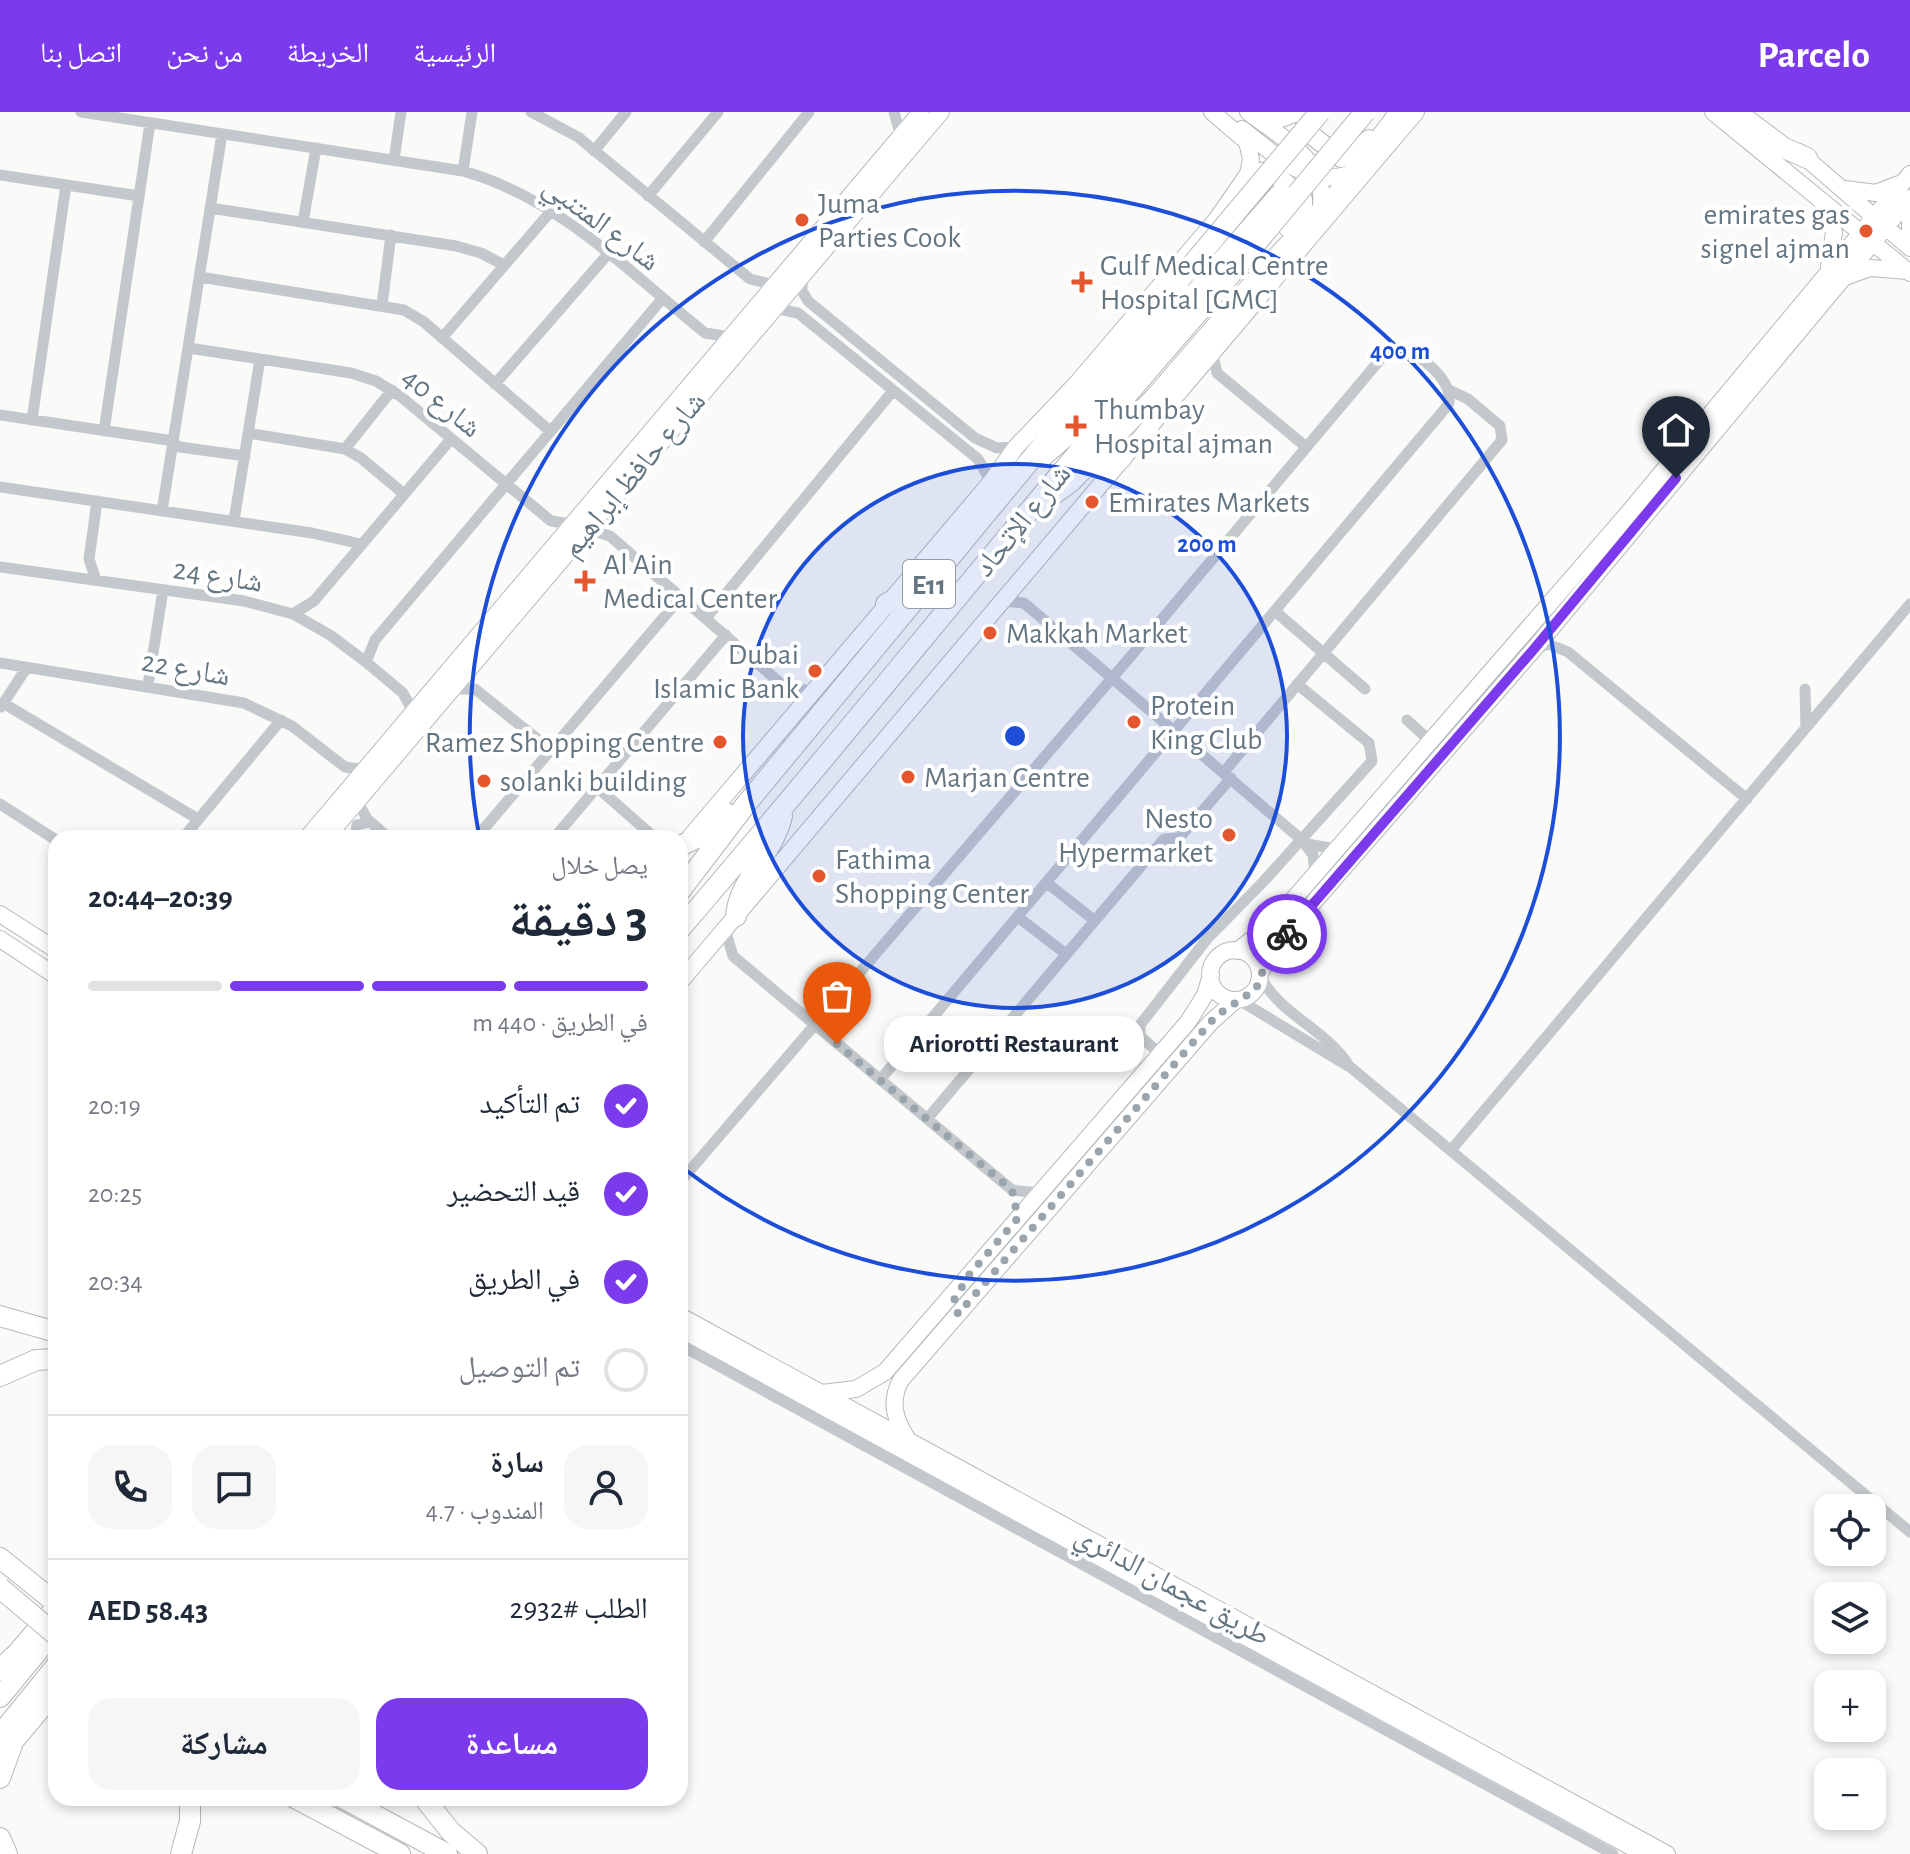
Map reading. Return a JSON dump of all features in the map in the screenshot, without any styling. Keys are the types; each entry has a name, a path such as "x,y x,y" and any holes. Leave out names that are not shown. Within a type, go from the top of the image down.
{"highway":[{"name":"شارع الإتحاد","path":"688,880 747,803 1078,399 1320,112"},
{"path":"1022,471 1087,418 1206,292 1347,112"},
{"name":"شارع الإتحاد","path":"688,920 1028,514 1206,292 1365,112"},
{"path":"1736,112 1784,148 1807,158"},
{"path":"1078,399 1092,366"},
{"path":"886,604 930,582"},
{"path":"688,843 704,835 731,809 747,803"},
{"path":"730,923 744,888 773,844 784,808"},
{"path":"0,1316 48,1330"},
{"path":"0,1376 36,1360 48,1359"},
{"path":"3,1558 48,1598"},
{"path":"0,1588 48,1628"},
{"path":"0,1697 48,1639"},
{"path":"0,1778 4,1746 48,1678"},
{"path":"181,1854 190,1821 190,1806"},
{"path":"310,1806 400,1854"},
{"path":"358,1806 447,1854"},
{"path":"430,1806 451,1832 477,1854"},
{"path":"0,1838 7,1854"}],"main road":[{"name":"شارع حافظ إبراهيم","path":"316,830 354,795 453,689 730,337 802,274 941,112"},
{"path":"688,838 792,720 991,482 1016,447 1092,366 1216,220 1244,181 1251,159 1243,138 1212,112"},
{"path":"1221,112 1298,171 1320,178 1335,178 1356,171"},
{"path":"1248,112 1307,158 1320,178 1320,211"},
{"path":"1255,112 1281,119 1299,112"},
{"path":"1310,112 1304,121 1305,130 1341,158 1353,155 1368,140 1384,131"},
{"path":"1028,514 1084,469 1155,396 1268,265 1356,171 1399,112"},
{"path":"688,972 1416,112"},
{"path":"1713,112 1909,272"},
{"path":"1751,112 1910,248"},
{"name":"شارع حافظ إبراهيم","path":"332,830 366,770 556,543 603,509 766,306 775,285 919,114"},
{"path":"1216,220 1232,206 1259,172 1266,169 1274,173 1301,197 1304,205 1275,243 1268,265"},
{"path":"1841,188 1876,193 1907,177"},
{"path":"820,1393 856,1389 879,1377 1195,1013 1217,959 1237,951 1272,924 1619,523 1826,273 1880,221 1907,177"},
{"path":"1880,221 1910,198"},
{"path":"1825,202 1834,233 1832,258 1826,273"},
{"path":"1910,212 1910,236"},
{"path":"909,1441 894,1413 897,1386 1211,1022 1252,993 1279,942 1534,649 1843,277 1867,236"},
{"path":"1843,277 1870,268 1909,272"},
{"path":"1084,469 1122,459"},
{"path":"0,914 48,945"},
{"path":"0,939 48,971"},
{"path":"1237,951 1253,958 1260,975"},
{"path":"1211,975 1220,995 1238,1000"},
{"path":"958,1314 954,1300 969,1275"},
{"name":"طريق عجمان الدائري","path":"688,1320 1667,1854"},
{"name":"طريق عجمان الدائري","path":"688,1333 1644,1854"},
{"path":"5,1666 48,1615"},
{"path":"4,1746 48,1700"}],"street":[{"name":"شارع المتنبي","path":"81,112 111,114 150,123 463,171 499,182 552,210 705,333 730,337"},
{"path":"394,160 401,112"},
{"path":"463,171 472,112"},
{"name":"شارع المتنبي","path":"531,112 544,114 594,151 750,279 775,285"},
{"path":"594,151 626,112"},
{"path":"648,196 718,112"},
{"path":"704,242 809,112"},
{"path":"900,133 896,112 919,114"},
{"path":"104,431 150,123"},
{"path":"162,511 222,134"},
{"path":"303,222 316,148"},
{"path":"0,175 139,196"},
{"path":"32,420 66,185"},
{"path":"210,208 469,248 504,265"},
{"path":"442,338 552,210"},
{"path":"382,305 391,235"},
{"path":"495,384 608,254"},
{"path":"802,274 802,291 814,306 975,438 991,447 1016,447"},
{"path":"200,277 382,305 415,315 550,431"},
{"path":"750,279 766,306 789,308 805,319 983,463 991,482"},
{"path":"366,662 375,640 662,299"},
{"path":"805,319 807,310 814,306"},
{"path":"705,333 711,359"},
{"name":"شارع 40","path":"189,348 360,375 392,390 551,521 610,536"},
{"path":"688,1173 1113,678 1305,446 1392,349 1403,348 1451,391 1468,399 1500,426 1502,440 1297,684 1179,838 1177,849 1182,855"},
{"path":"1212,352 1217,373"},
{"path":"234,521 260,359"},
{"path":"1196,371 1217,373 1305,446"},
{"path":"345,449 392,390"},
{"path":"880,1080 1448,405 1451,391"},
{"path":"706,618 892,392"},
{"path":"0,415 245,456"},
{"path":"248,433 345,449 361,458 404,494"},
{"path":"966,449 975,445 975,438"},
{"path":"293,614 314,601 451,439"},
{"path":"0,487 234,521 361,544"},
{"path":"96,580 89,559 97,501"},
{"path":"603,509 603,523 610,536 786,688 816,691"},
{"path":"551,521 556,543"},
{"path":"73,577 89,559"},
{"name":"شارع 24","path":"0,567 258,604 293,614 366,662 403,693 414,714"},
{"path":"1018,582 1024,603 1304,842 1315,861 1315,873"},
{"path":"148,685 163,590"},
{"path":"483,830 681,597"},
{"path":"311,623 314,601"},
{"path":"1002,601 1024,603"},
{"path":"1448,1146 1747,799 1910,604"},
{"path":"1276,612 1365,689"},
{"path":"561,830 726,635"},
{"path":"351,651 375,640"},
{"path":"1534,649 1548,644 1568,652 1747,799"},
{"name":"شارع 22","path":"0,663 226,698 281,720 345,767 366,770"},
{"path":"27,667 2,706 198,819"},
{"path":"470,667 475,689 551,750"},
{"path":"1160,1054 1140,1036 1140,1025 1207,939 1304,842 1370,764 1374,753 1369,743 1297,684"},
{"path":"786,688 792,720"},
{"path":"453,689 475,689"},
{"path":"1805,689 1806,728"},
{"path":"403,693 429,695"},
{"path":"189,830 281,720"},
{"path":"1407,720 1430,741"},
{"path":"345,767 354,795 370,822 380,830"},
{"path":"597,787 646,830"},
{"path":"0,804 48,835"},
{"path":"356,830 357,825 370,822"},
{"path":"927,1119 1164,839 1179,838"},
{"path":"1304,842 1336,849"},
{"path":"1047,883 1094,920"},
{"path":"1018,917 1066,954"},
{"path":"730,923 733,956"},
{"path":"704,953 733,956 1012,1190 1040,1193"},
{"path":"1260,975 1275,998 1334,1047 1349,1066 1910,1532"},
{"path":"1238,1000 1270,1016 1329,1058 1349,1066"},
{"path":"1012,1190 1018,1218"},
{"path":"688,1349 1613,1854"}],"way so far":[{"path":"837,1044 1012,1190 1018,1218 969,1275 967,1285 954,1300 958,1314 1216,1016 1236,1000 1252,993 1266,962 1287,934"}],"place":[{"name":"Juma Parties Cook","path":"802,220"},
{"name":"emirates gas signel ajman","path":"1866,231"},
{"name":"Gulf Medical Centre Hospital [GMC]","path":"1082,282"},
{"name":"Thumbay Hospital ajman","path":"1076,426"},
{"name":"Emirates Markets","path":"1092,502"},
{"name":"Al Ain Medical Center","path":"585,581"},
{"name":"Makkah Market","path":"990,633"},
{"name":"Dubai Islamic Bank","path":"815,671"},
{"name":"Protein King Club","path":"1134,722"},
{"name":"Ramez Shopping Centre","path":"720,742"},
{"name":"Marjan Centre","path":"908,777"},
{"name":"solanki building","path":"484,781"},
{"name":"Nesto Hypermarket","path":"1229,835"},
{"name":"Fathima Shopping Center","path":"819,876"},
{"name":"Ariorotti Restaurant","path":"837,1044"}],"route":[{"path":"1287,934 1534,649 1676,478"}]}
